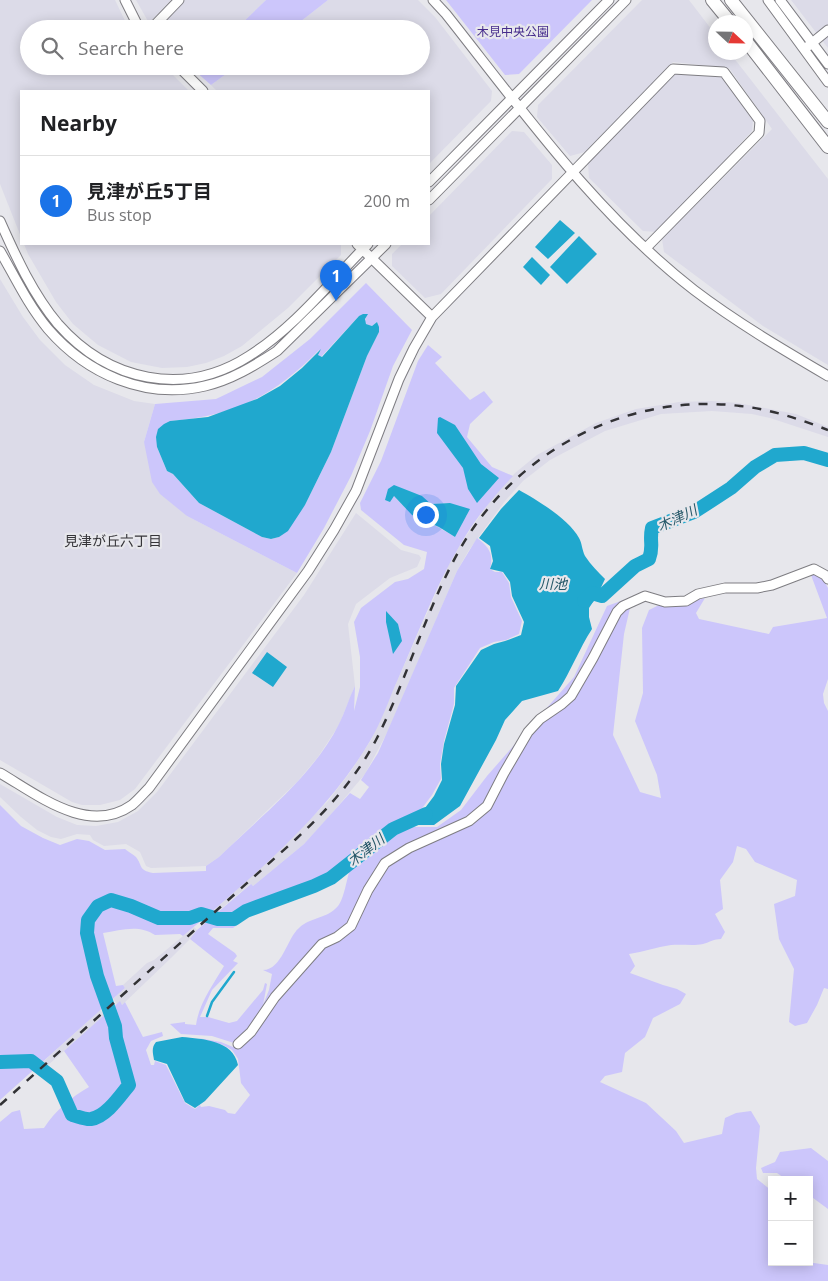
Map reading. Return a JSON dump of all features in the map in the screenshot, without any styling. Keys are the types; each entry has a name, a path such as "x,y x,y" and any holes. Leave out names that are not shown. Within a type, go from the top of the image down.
{"highway":[{"path":"712,0 724,15"},
{"path":"730,0 828,122"},
{"path":"753,51 828,146"}],"street":[{"path":"126,0 135,20"},
{"path":"160,20 179,0"},
{"path":"433,0 572,173 646,248 694,289 735,319 828,376"},
{"path":"430,181 609,0"},
{"path":"430,199 626,0"},
{"path":"768,0 828,82"},
{"path":"780,0 828,64"},
{"path":"803,50 828,30"},
{"path":"0,773 59,807 82,815 100,816 116,813 132,804 149,788 308,572 334,530 356,491 399,379 432,316 673,69 724,72 760,121 759,133 646,248"},
{"path":"187,75 202,90"},
{"path":"0,221 20,266 58,323 78,344 94,356 116,368 137,376 180,380 228,368 249,357 288,326 362,246 432,316"},
{"path":"0,247 10,243"},
{"path":"0,251 31,305 49,329 90,366 111,377 133,385 154,389 181,390 206,386 232,377 277,351 385,245"},
{"path":"238,1044 251,1032 276,997 322,944 350,926 368,890 385,863 410,848 469,821 487,806 504,772 528,732 540,719 571,696 617,612 623,606 645,596 665,602 686,601 698,594 725,588 757,588 772,585 814,569 825,575 828,579"}],"shaded area":[{"path":"0,0 115,0 125,20 20,20 20,75 173,75 188,90 20,90 20,234 0,184"},
{"path":"136,0 171,0 152,20 147,20"},
{"path":"185,0 266,0 245,20 166,20"},
{"path":"328,0 418,0 435,17 492,91 491,101 430,163 430,90 216,90 211,85 225,75 430,75 430,20 302,20"},
{"path":"642,0 689,0 708,25 708,60 735,60 828,179 828,365 763,326 664,252 662,239 772,129 729,68 673,62 585,152 570,156 537,117 538,105"},
{"path":"791,0 828,0 828,48"},
{"path":"675,72 723,77 753,120 752,131 658,232 643,231 589,178 588,163"},
{"path":"512,131 524,132 552,165 552,179 441,294 425,298 392,266 392,254 401,245 430,245 430,215"},
{"path":"24,245 341,245 341,255 288,308 242,346 206,363 187,367 162,368 131,362 98,345 73,324 56,302"},
{"path":"0,279 23,317 40,340 65,365 94,385 134,401 155,404 144,442 187,516 297,573 135,789 120,800 100,805 82,805 72,802 0,760"},
{"path":"712,401 738,403 796,414 828,427 828,437 752,414 712,411 661,414 605,431 550,460 523,481 505,501 469,550 457,571 388,731 365,774 304,844 253,886 250,884 222,908 220,905 328,801 351,771 371,740 448,566 490,501 515,473 537,455 596,423 636,409 679,402"},
{"path":"356,513 401,550 419,555 421,558 417,567 390,578 356,604 348,624 355,686 339,725 318,757 297,782 219,857 206,866 151,868 146,866 140,852 126,844 104,846 93,840 90,835 77,834 61,839 51,837 37,830 0,797 0,784 57,817 77,825 96,826 118,822 138,811 157,792 304,595"},
{"path":"194,927 198,931 172,957 122,1005 120,1002 117,1004 113,999 125,988 123,985 147,963 154,960"},
{"path":"100,1010 105,1015 47,1066 43,1062"}],"green space":[{"path":"266,0 328,0 302,20 245,20"},
{"name":"木見中央公園","path":"446,0 592,0 519,74 505,75"},
{"path":"200,75 225,75 211,85"},
{"path":"366,283 412,330 393,366 370,431 351,476 324,528 297,573 187,516 160,494 152,482 144,442 155,404 216,399 262,377 310,339","holes":["359,316 366,316 366,324 372,326 377,322 379,332 367,356 331,452 305,505 279,537 271,539 262,537 199,503 173,474 167,471 157,447 170,421 214,415 252,401 286,380 319,350 318,355 321,357"]},
{"path":"428,345 442,357 435,363 470,400 484,391 493,402 470,424 467,437 492,467 513,476 478,517 451,561 382,718 370,741 332,795 309,821 234,893 183,936 180,934 155,935 136,929 123,929 103,933 116,986 123,985 125,988 0,1100 0,805 21,826 43,838 60,845 77,839 89,841 105,850 125,849 136,857 143,869 153,873 206,871 206,866 219,857 285,795 328,743 339,724 355,686 354,711 360,687 360,657 354,622 361,608 395,582 408,579 424,569 427,552 404,545 361,510 360,503 381,461 418,361","holes":["412,493 422,496 431,504 447,503 463,510 467,515 455,537 415,515 394,496"]},
{"path":"477,538 485,545 491,555 490,569 495,572 502,572 509,583 511,597 522,621 519,634 480,648 454,688 454,704 440,764 441,779 420,811 405,817 410,827 437,827 461,810 487,776 574,677 607,606 629,598 630,608 624,634 613,735 640,792 661,798 657,775 635,721 643,693 642,628 649,610 659,605 681,604 705,598 696,613 699,619 769,634 773,627 827,618 811,575 821,575 828,588 828,679 823,694 824,703 828,711 828,989 824,988 807,1023 795,1026 789,1022 794,969 779,939 774,904 795,896 797,880 755,862 746,849 737,846 733,862 720,880 723,909 715,914 725,932 721,939 699,945 666,946 629,954 635,966 630,973 677,989 686,994 680,1004 653,1018 645,1037 625,1053 622,1072 605,1076 600,1082 646,1103 676,1131 684,1143 722,1134 725,1118 736,1113 751,1111 760,1126 756,1168 757,1179 768,1188 768,1266 813,1266 813,1263 828,1265 828,1281 0,1281 0,1122 12,1112 20,1110 24,1129 44,1128 64,1105 89,1087 64,1051 120,1001 122,1005 125,1002 143,1037 162,1032 163,1036 151,1041 146,1050 151,1065 154,1065 155,1061 166,1065 185,1103 195,1109 200,1105 201,1107 209,1106 235,1114 250,1095 241,1083 238,1059 232,1050 223,1045 198,1038 221,1042 233,1047 236,1046 234,1043 212,1036 181,1034 170,1024 185,1022 185,1024 196,1025 203,1002 224,966 190,939 197,930 251,884 253,886 304,844 350,793 360,799 369,787 361,780 378,753 457,571","holes":["350,869 344,894 334,910 303,924 295,933 275,965 270,969 263,970 272,974 269,990 263,1005 267,984 265,983 263,990 237,1021 229,1023 208,1017 200,1017 212,990 238,963 233,961 237,956 235,953 208,934 213,928 233,928 254,912 260,901 299,888 333,873"]},
{"path":"811,1148 828,1161 828,1209 813,1198 813,1176 781,1176 777,1173 763,1173 761,1168 775,1162 780,1152"}],"water":[{"path":"560,220 575,233 548,259 535,247"},
{"path":"579,236 597,254 567,284 550,267"},
{"path":"532,257 550,275 541,285 523,267"},
{"path":"368,314 365,319 366,324 372,326 377,322 379,332 367,356 331,452 305,505 288,531 279,537 271,539 262,537 199,503 173,474 167,471 157,447 156,437 158,429 164,424 170,421 208,417 257,399 280,386 321,349 318,355 322,357 359,316"},
{"path":"440,417 455,425 481,464 499,478 477,503 468,489 463,468 437,433 438,418"},
{"path":"394,485 422,496 431,504 450,503 470,509 455,537 439,527 412,515 394,496 390,502 385,500 388,489"},
{"name":"川池","path":"519,490 535,499 568,524 579,538 585,556 605,579 589,608 592,629 558,691 522,701 505,720 460,806 434,825 411,825 408,818 422,812 434,796 442,780 441,764 444,744 455,705 456,686 481,650 521,635 524,622 512,596 510,582 503,572 490,569 493,561 490,546 479,538 501,509"},
{"path":"386,611 398,624 402,641 393,654 386,622"},
{"path":"267,652 287,667 273,687 252,673"},
{"path":"182,1037 208,1040 224,1046 230,1050 238,1065 205,1101 195,1108 185,1102 167,1064 154,1060 153,1048 156,1042"}],"waterway":[{"name":"木津川","path":"584,601 592,593 602,596 635,566 649,559 652,528 694,512 731,488 755,467 775,455 804,453 828,460"},
{"name":"木津川","path":"0,1062 31,1061 57,1081 72,1115 89,1119 97,1117 112,1105 129,1085 116,1038 115,1026 97,976 87,933 88,920 98,906 111,900 159,918 190,918 201,914 218,919 234,919 246,911 331,878 393,829 426,814"},
{"path":"207,1016 212,1002 234,972"}],"railway":[{"path":"0,1105 296,839 341,792 377,738 437,595 460,549 483,514 511,483 543,457 579,436 617,419 656,409 698,404 740,406 762,409 828,430"}],"place":[{"name":"見津が丘5丁目","path":"336,301"}],"district":[{"name":"見津が丘六丁目","path":"113,541"}]}
